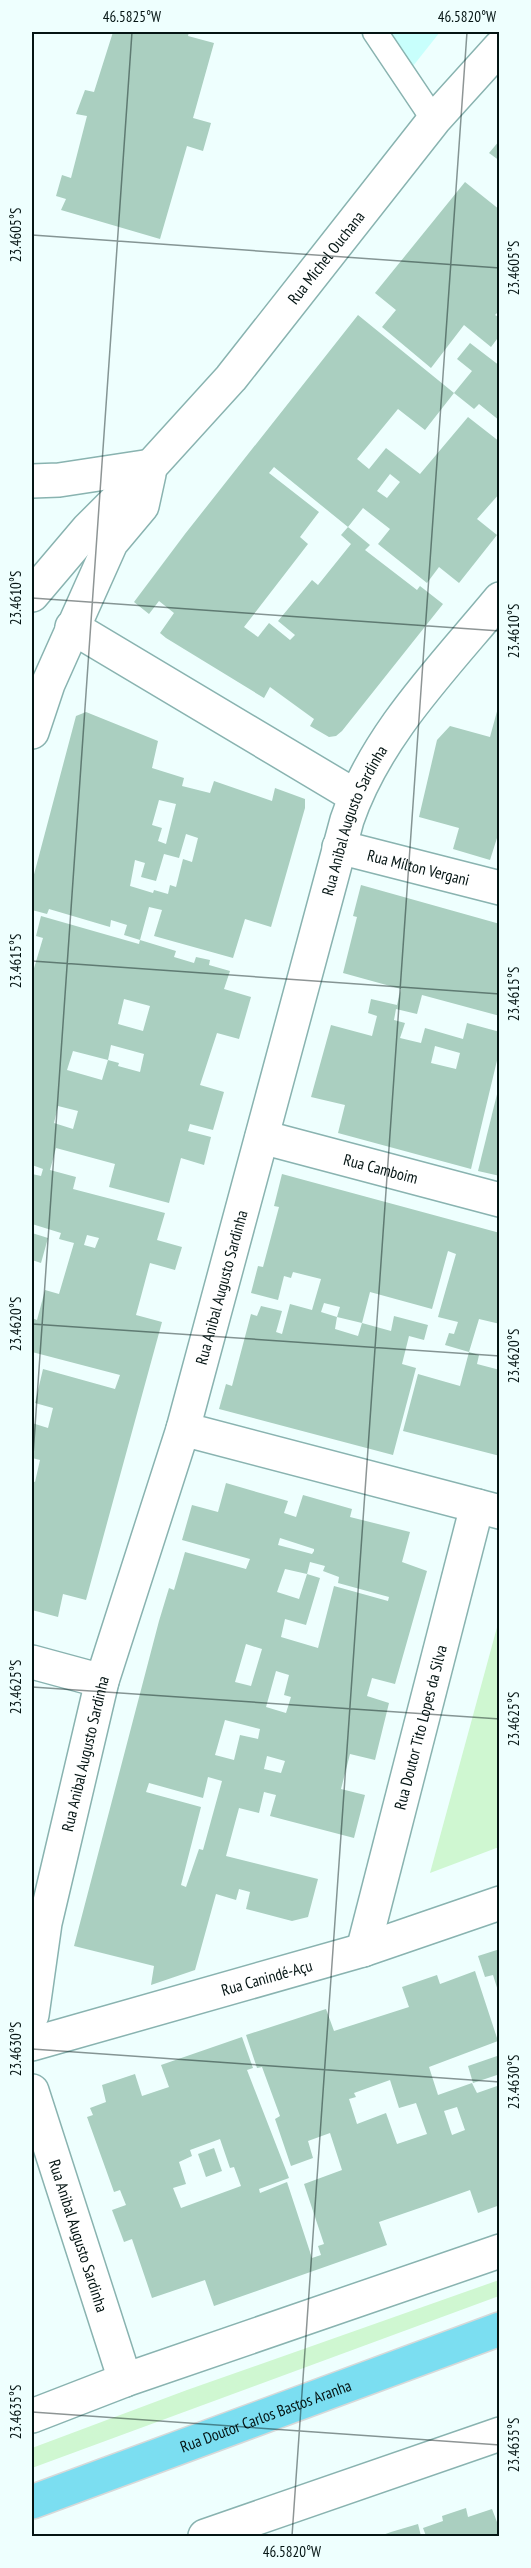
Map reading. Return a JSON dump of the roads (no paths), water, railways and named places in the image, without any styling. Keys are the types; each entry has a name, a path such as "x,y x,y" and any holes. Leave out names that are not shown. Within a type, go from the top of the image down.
{"main road":[{"name":"Rua Doutor Carlos Bastos Aranha","path":"32,2502 500,2329"}],"street":[{"name":"Rua Michel Ouchana","path":"32,595 88,529 151,466 231,378 434,120 500,46"},
{"name":"Rua Michel Ouchana","path":"32,732 48,684 111,543 142,506 151,466"},
{"path":"32,481 59,480 151,466"},
{"name":"Rua Anibal Augusto Sardinha","path":"32,2015 45,1923 102,1681 183,1429 339,847 355,796 398,723 500,599"},
{"path":"72,627 355,796"},
{"name":"Rua Mílton Vergani","path":"339,847 500,888"},
{"name":"Rua Camboim","path":"262,1137 500,1200"},
{"name":"Rua Doutor Tito Lopes da Silva","path":"183,1429 488,1509 363,1950"},
{"path":"32,1662 102,1681"},
{"name":"Rua Canindé-Açu","path":"32,2044 363,1950 500,1903"},
{"name":"Rua Anibal Augusto Sardinha","path":"32,2091 125,2380"},
{"path":"32,2416 125,2380 500,2251"},
{"path":"206,2536 500,2434"}],"lane":[{"path":"375,32 434,120"}]}
